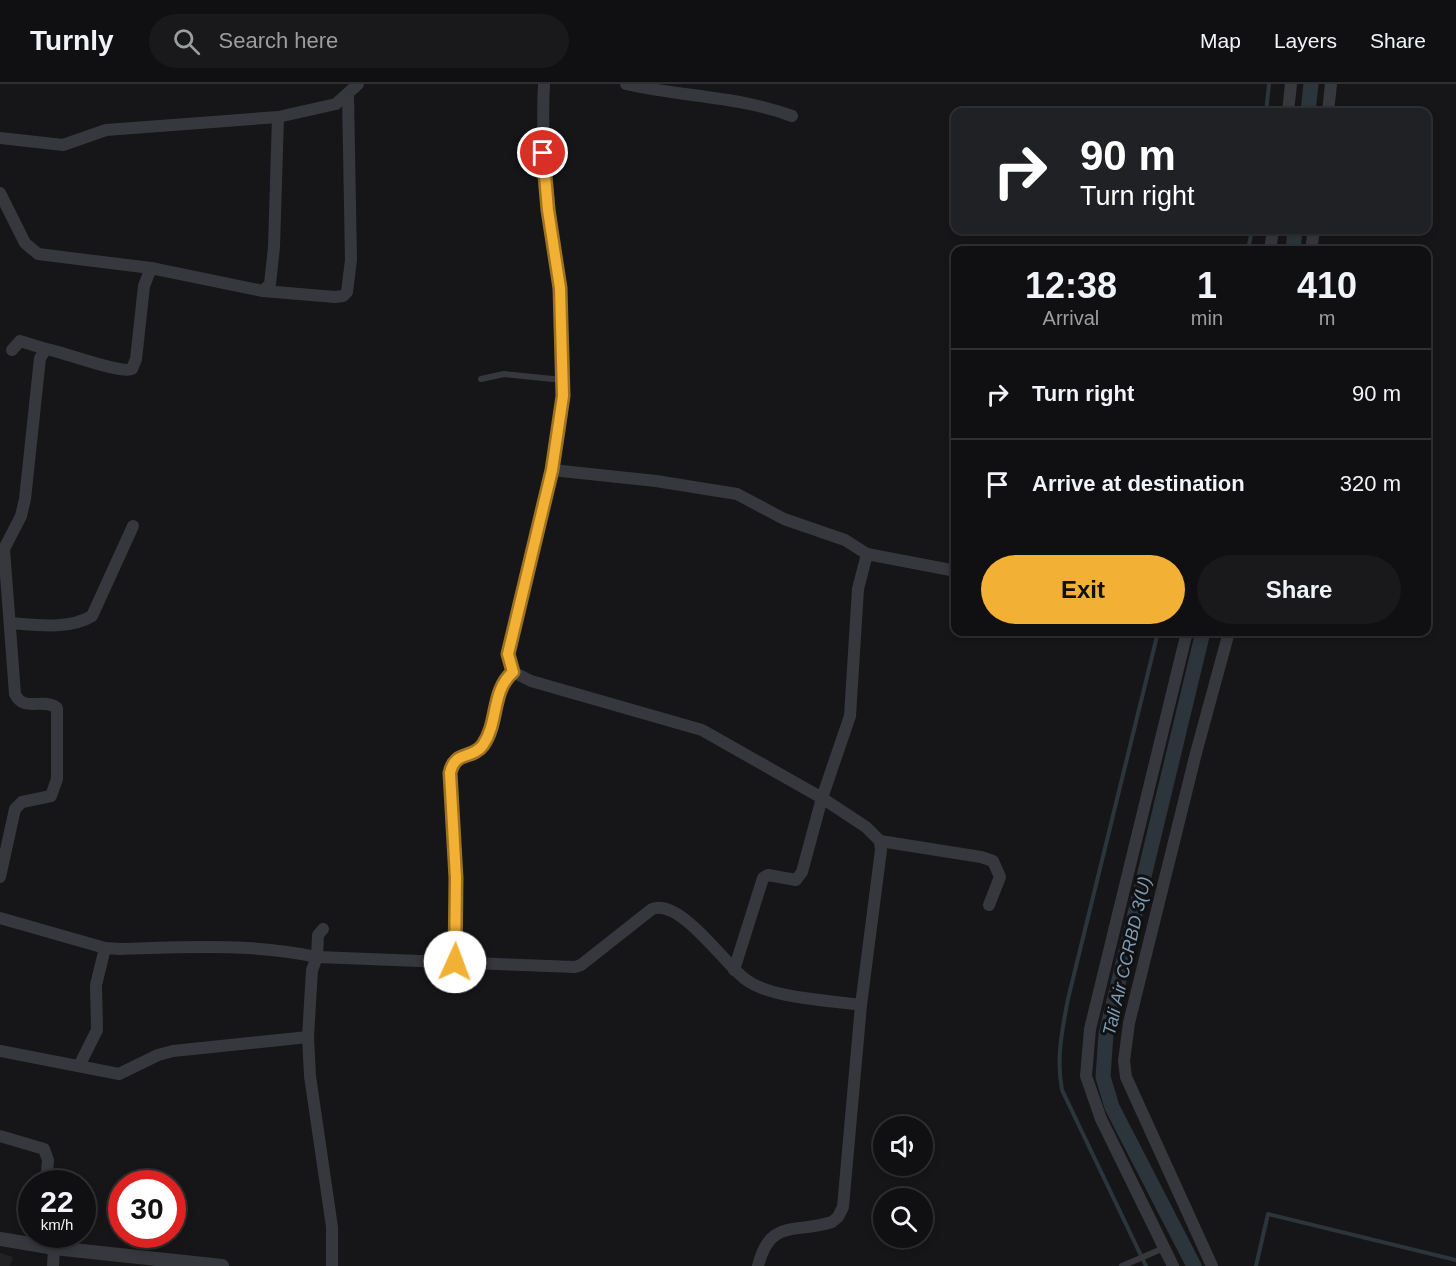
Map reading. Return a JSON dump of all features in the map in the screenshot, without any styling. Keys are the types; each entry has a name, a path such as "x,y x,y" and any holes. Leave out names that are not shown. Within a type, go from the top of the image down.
{"street":[{"path":"0,142 63,145 106,130 278,117 336,104 358,84"},
{"path":"544,84 543,153 548,210 560,288 562,410 552,470 508,654 513,672 531,681 702,730 822,798 866,827 880,841 981,856 993,861 1000,878 990,905"},
{"path":"626,84 665,92 734,99 763,105 792,116"},
{"path":"1288,108 1291,84"},
{"path":"1328,108 1331,84"},
{"path":"0,193 25,243 38,254 151,268 263,291 342,296 347,292 351,260 348,95"},
{"path":"263,291 270,284 274,247 278,117"},
{"path":"12,350 20,341 46,349 71,353 115,369 132,369 136,359 144,286 151,268"},
{"path":"0,878 15,809 22,802 51,796 57,779 57,708 47,703 25,705 18,700 15,694 5,543 23,508 38,365 46,349"},
{"path":"552,470 656,481 737,494 784,519 845,540 867,554 951,570"},
{"path":"9,623 48,625 83,622 92,616 133,526"},
{"path":"734,970 761,882 768,875 796,880 799,878 822,798 850,716 858,590 867,554"},
{"path":"1173,1266 1101,1119 1086,1076 1086,1057 1090,1029 1186,636"},
{"path":"1212,1266 1126,1077 1124,1061 1129,1023 1196,753 1228,636"},
{"path":"455,962 456,878 450,773 452,764 458,758 474,753 483,746 503,680 513,672"},
{"path":"759,1266 765,1244 777,1233 832,1222 838,1217 843,1207 861,1005 881,863 880,841"},
{"path":"0,918 105,948 270,949 317,957 575,967 581,965 652,909 660,907 669,909 699,932 734,970 752,984 768,990 861,1005"},
{"path":"323,929 316,941 317,957 312,970 308,1037 310,1076 332,1227 332,1266"},
{"path":"79,1066 97,1030 96,985 105,948"},
{"path":"0,1051 119,1074 158,1055 173,1051 308,1037"},
{"path":"0,1136 44,1149 48,1161 47,1170"},
{"path":"0,1239 18,1239"},
{"path":"52,1266 54,1248 222,1266"}],"lane":[{"path":"481,379 504,374 563,380"},
{"path":"1122,1266 1164,1248"}],"shaded area":[{"path":"0,1253 13,1257 10,1266 0,1266"}],"waterway":[{"path":"1266,108 1269,84"},
{"name":"Tali Air CCRBD 3(U)","path":"1308,108 1311,84"},
{"path":"1249,246 1251,234"},
{"name":"Tali Air CCRBD 3(U)","path":"1293,246 1295,234"},
{"path":"1146,1266 1062,1090 1060,1056 1068,999 1157,636"},
{"name":"Tali Air CCRBD 3(U)","path":"1194,1266 1112,1107 1103,1077 1106,1034 1202,636"},
{"path":"1256,1266 1268,1214 1456,1260"}],"route":[{"path":"455,962 456,878 450,773 452,764 458,758 474,753 483,746 503,680 513,672 508,654 552,470 562,410 560,288 548,210 543,153"}]}
